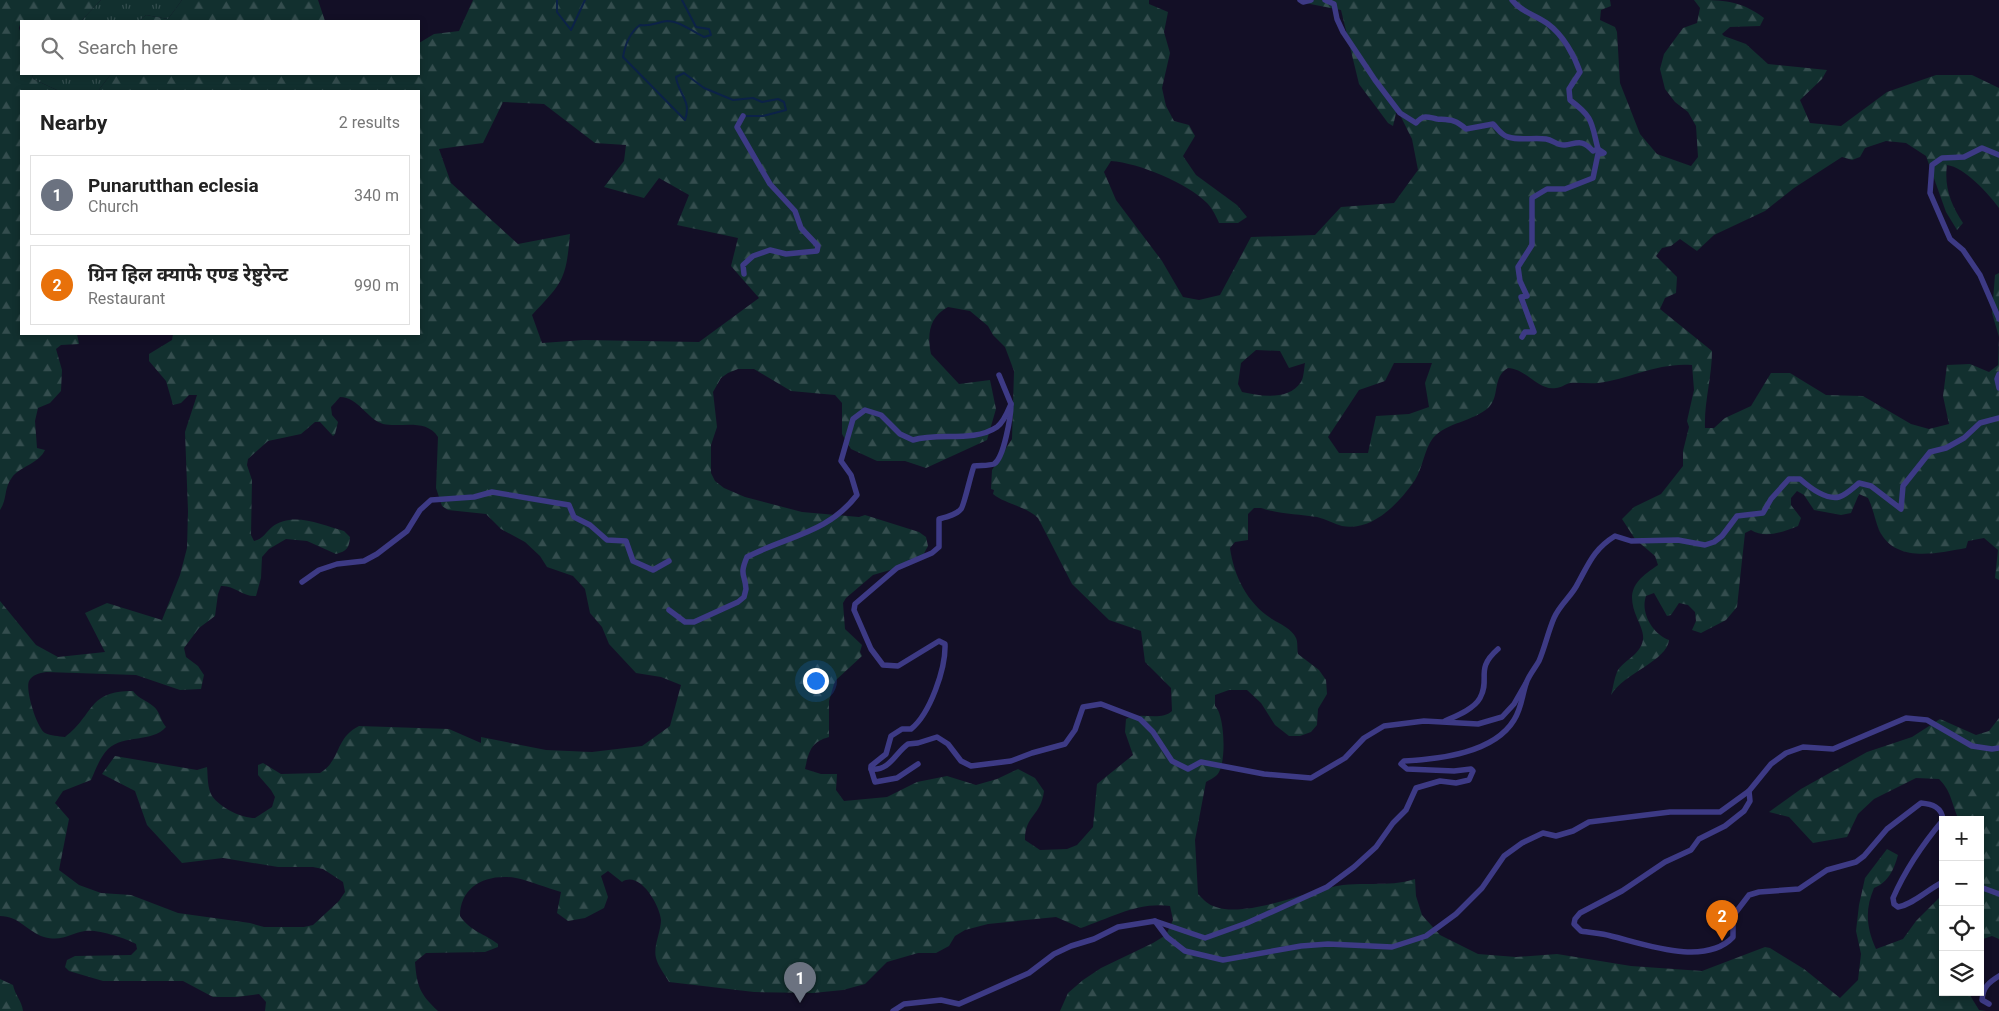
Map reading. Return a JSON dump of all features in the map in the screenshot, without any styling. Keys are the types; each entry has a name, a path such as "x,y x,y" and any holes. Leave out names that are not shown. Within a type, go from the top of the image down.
{"street":[{"path":"1300,0 1303,2 1312,0"},
{"path":"1325,0 1334,4 1337,19 1343,32 1382,91 1400,113 1416,123 1421,117 1429,116 1436,119 1455,120 1466,129 1493,124 1501,134 1508,138 1526,141 1548,140 1565,145 1574,141 1584,144 1593,151 1598,149"},
{"path":"1512,0 1516,6 1548,24 1575,56 1580,72 1569,89 1570,100 1587,112 1592,122 1598,149 1604,153 1598,154 1593,178 1565,189 1547,189 1532,198 1532,245 1518,267 1520,281 1526,296 1521,297 1534,332 1525,332 1522,337"},
{"path":"743,116 737,127 743,138 770,184 796,211 801,228 818,246 817,251 786,254 770,250 753,256 743,264 744,274"},
{"path":"1999,155 1982,148 1964,157 1942,158 1932,165 1930,193 1950,239 1963,250 1980,275 1999,319"},
{"path":"1999,374 1997,379 1999,388"},
{"path":"918,764 887,781 875,782 871,769 871,766 886,754 891,736 902,729 911,729 925,714 945,658 945,644 939,641 898,666 883,665 871,649 854,610 855,604 897,568 932,553 939,548 939,519 958,512 964,507 966,487 974,466 993,464 1000,458 1011,417 1011,404 999,375"},
{"path":"669,610 685,622 694,622 738,602 744,597 746,589 742,579 743,567 747,557 815,531 851,503 857,495 851,475 841,461 853,419 865,410 881,415 900,434 913,440 927,436 957,436 987,431 998,426 1011,404"},
{"path":"871,769 883,767 890,763 908,744 937,737 948,744 961,761 971,766 1012,761 1032,752 1065,744 1075,730 1083,707 1101,704 1140,719 1153,732 1172,761 1188,769 1201,762 1264,774 1311,778 1345,758 1364,738 1384,726 1424,721 1478,724 1502,717 1514,704 1538,662 1559,608 1578,585 1592,556 1601,545 1615,536 1631,541 1678,540 1705,545 1714,542 1737,516 1763,513 1771,499 1790,479 1800,479 1811,488 1830,496 1839,497 1859,483 1872,486 1901,509 1903,486 1930,452 1946,448 1964,438 1980,423 1999,418"},
{"path":"302,582 319,570 337,564 364,561 377,554 407,531 420,510 431,500 474,497 492,492 569,505 574,518 590,525 607,540 626,541 633,561 653,570 669,561"},
{"path":"1443,722 1476,704 1481,697 1487,658 1498,649"},
{"path":"955,1011 959,1004 1029,973 1054,954 1071,946 1094,940 1118,927 1155,921 1205,938 1247,923 1327,887 1354,867 1376,847 1393,823 1406,810 1416,788 1440,781 1456,783 1469,780 1473,771 1407,769 1401,764 1404,761 1454,756 1472,748 1491,744 1504,734 1514,720 1521,707 1526,683"},
{"path":"1155,921 1168,938 1185,951 1223,960 1301,946 1328,944 1392,947 1426,936 1456,914 1482,888 1504,856 1522,843 1542,833 1556,836 1573,832 1589,822 1670,812 1720,812 1749,791 1771,764 1786,753 1804,747 1833,749 1906,718 1928,720 1972,746 1992,749 1999,748"},
{"path":"1749,791 1750,801 1744,811 1725,826 1699,839 1691,850 1665,862 1622,891 1580,913 1575,918 1574,924 1581,931 1608,935 1655,948 1684,952 1717,947 1733,936 1734,916 1749,895 1799,889 1827,870 1856,862 1864,856 1887,829 1920,803 1936,806 1941,812 1943,820 1929,834 1909,864 1893,898 1894,904 1898,907 1904,906 1928,889 1939,884"},
{"path":"1984,888 1999,894"},
{"path":"1989,1004 1982,1000 1983,991 1989,982 1999,976"},
{"path":"893,1011 904,1004 941,1000 959,1004"}],"green space":[{"path":"0,0 101,0 82,20 20,20 20,75 32,75 33,79 57,90 20,90 20,335 77,335 79,344 61,345 56,349 62,370 61,391 50,403 38,408 35,421 37,448 45,450 39,458 13,476 0,510"},
{"path":"101,0 182,0 168,19 146,15 140,20 82,20"},
{"path":"182,0 318,0 325,20 140,20 146,15 168,19"},
{"path":"473,0 1149,0 1149,4 1168,12 1164,32 1170,53 1162,88 1166,106 1174,121 1189,125 1195,136 1183,156 1196,175 1237,205 1247,217 1238,223 1219,223 1211,207 1188,188 1148,170 1111,161 1104,172 1116,200 1162,261 1183,297 1199,300 1220,295 1251,237 1315,235 1341,207 1394,203 1418,170 1412,139 1397,109 1393,126 1388,123 1359,84 1341,10 1305,3 1300,0 1610,0 1611,6 1601,10 1600,20 1615,27 1617,32 1620,83 1640,134 1657,154 1691,166 1698,157 1696,126 1688,112 1675,102 1665,89 1660,69 1664,54 1683,28 1697,23 1700,8 1694,0 1714,0 1739,4 1764,18 1760,26 1730,27 1722,34 1746,44 1768,64 1827,70 1822,79 1800,100 1810,123 1841,126 1887,92 1936,75 1972,75 1999,88 1999,208 1983,189 1968,176 1947,165 1946,173 1949,196 1963,223 1957,230 1946,212 1926,156 1906,143 1886,141 1865,148 1860,157 1852,160 1842,157 1794,188 1765,211 1714,235 1697,251 1680,239 1671,246 1662,248 1656,256 1677,277 1676,293 1665,298 1660,309 1712,351 1705,428 1714,428 1725,418 1751,406 1771,373 1790,373 1826,395 1863,396 1911,424 1929,429 1949,424 1943,396 1947,365 1970,364 1989,372 1998,365 1999,337 1999,580 1995,578 1998,550 1984,538 1968,541 1966,548 1955,550 1918,554 1906,552 1895,548 1886,541 1879,530 1868,498 1859,494 1851,513 1841,515 1814,510 1804,495 1797,491 1791,498 1791,505 1801,518 1798,526 1774,534 1756,533 1751,530 1745,533 1737,607 1726,620 1701,633 1692,630 1696,621 1695,612 1688,605 1679,603 1671,615 1667,616 1654,593 1646,596 1645,609 1649,622 1658,633 1669,640 1661,654 1625,680 1611,695 1617,672 1639,650 1643,640 1632,600 1635,587 1644,576 1658,565 1655,556 1635,539 1622,519 1634,507 1661,494 1683,466 1683,451 1689,427 1687,421 1694,390 1692,365 1656,368 1610,381 1570,383 1556,388 1544,386 1515,369 1508,368 1500,376 1494,398 1489,407 1475,416 1445,429 1433,438 1415,480 1385,514 1375,520 1353,527 1342,526 1317,517 1282,513 1261,508 1254,508 1248,514 1248,540 1235,542 1230,548 1238,579 1249,597 1263,613 1292,632 1297,641 1298,654 1319,670 1326,680 1327,694 1318,709 1317,725 1311,732 1300,736 1289,736 1275,725 1261,703 1247,690 1229,690 1215,695 1215,706 1223,729 1222,761 1217,775 1206,782 1195,840 1198,894 1208,904 1216,907 1245,909 1343,885 1388,884 1415,879 1416,896 1422,915 1440,935 1478,954 1516,957 1557,954 1631,966 1702,971 1765,947 1770,948 1804,969 1840,998 1858,980 1861,954 1856,931 1865,878 1887,849 1898,855 1893,870 1887,879 1874,888 1868,911 1870,933 1876,949 1903,939 1916,921 1939,898 1939,996 1970,996 1979,1010 1986,1011 1060,1011 1068,993 1083,980 1101,968 1166,935 1173,920 1170,906 1158,905 1124,912 1081,928 1056,917 988,924 965,930 955,936 949,946 936,953 918,953 887,962 865,984 843,990 813,993 754,992 669,982 660,967 655,953 661,920 657,906 642,885 636,881 622,882 608,871 601,876 608,897 604,908 585,918 568,921 557,913 561,892 516,878 505,877 486,880 470,889 461,906 460,916 473,929 498,944 498,947 485,952 426,953 415,962 418,984 423,995 438,1011 265,1011 266,1002 259,994 237,997 213,997 183,981 103,981 69,971 65,967 67,960 75,956 131,955 137,949 136,944 111,934 97,931 85,931 66,937 44,937 33,932 18,921 0,916 0,601 36,645 58,657 105,652 85,613 107,603 162,620 180,575 187,548 188,511 185,432 197,395 189,395 181,403 173,405 166,381 149,361 149,354 172,340 173,335 420,335 420,90 99,90 110,75 420,75 420,42 434,34 459,31","holes":["503,102 544,104 595,143 626,145 624,161 604,187 644,198 659,178 689,195 677,225 738,238 731,266 759,298 699,342 584,340 542,343 532,315 557,287 561,279 567,261 570,234 518,244 451,183 439,149 483,143","948,307 970,311 988,326 993,335 1005,347 1014,371 1012,439 992,470 991,489 994,490 993,494 1004,501 1027,510 1038,518 1072,584 1109,620 1141,631 1145,662 1171,688 1172,711 1162,716 1137,716 1126,719 1125,732 1133,755 1097,784 1093,827 1077,845 1067,849 1040,850 1025,840 1028,825 1040,806 1044,791 1035,778 1018,769 997,779 976,785 947,776 917,782 887,797 844,801 836,790 837,774 821,774 805,769 812,748 818,742 829,737 829,701 836,680 862,656 860,652 862,645 845,629 843,603 846,598 873,575 897,568 922,557 928,546 926,537 919,532 865,515 859,517 802,512 745,497 724,488 715,481 711,473 711,445 717,427 713,392 721,378 738,369 754,369 791,391 835,395 842,403 842,434 851,449 877,461 905,461 926,468 987,440 996,409 990,380 959,384 931,354 929,340 933,321","1256,350 1280,351 1289,368 1305,363 1302,380 1296,388 1282,395 1274,396 1242,392 1238,384 1241,363","1394,363 1432,363 1425,383 1429,407 1409,414 1376,416 1368,453 1339,453 1328,437 1359,390 1385,381","340,397 357,404 372,418 383,424 413,425 433,431 438,437 436,488 442,506 448,510 486,514 501,529 525,542 540,556 547,567 573,576 585,589 590,613 602,627 609,644 636,673 661,677 681,685 670,726 642,746 592,752 546,750 481,737 481,743 449,729 359,726 345,737 332,762 320,773 281,774 263,763 258,765 258,775 275,797 272,807 255,818 238,814 226,808 212,796 209,789 207,767 197,770 115,756 102,774 135,791 147,825 182,863 223,858 278,867 313,867 323,869 343,882 345,892 339,901 313,925 304,927 264,927 250,923 178,913 131,895 101,893 79,885 59,870 69,819 55,803 63,791 91,780 103,756 115,744 153,735 166,727 155,708 133,691 118,692 99,699 65,737 47,734 42,730 32,708 28,686 29,681 32,677 46,672 136,675 180,690 201,689 204,675 198,666 186,657 184,648 199,628 215,616 221,586 230,587 247,595 256,596 261,578 262,557 269,549 286,539 307,541 336,554 343,552 348,546 350,537 344,531 317,523 298,520 280,522 254,541 251,535 252,480 247,465 248,459 268,441 301,434 315,422 320,422 333,436 338,422 332,415 331,407"]},
{"path":"32,75 110,75 99,90 57,90 33,79"},
{"path":"1999,273 1999,337 1992,313 1995,275"},
{"path":"1999,718 1999,939 1992,936 1984,939 1984,816 1958,816 1949,793 1939,779 1916,778 1874,799 1858,814 1847,837 1813,843 1789,817 1769,812 1801,789 1867,752 1912,737 1940,719 1976,735 1989,731"},
{"path":"0,979 13,985 23,1011 0,1011"}],"waterway":[{"path":"557,0 557,12 571,30 585,0"},
{"path":"682,0 696,27 709,29 711,35 704,37 672,21 640,25 628,40 623,57 685,120 687,113 686,102 676,77 684,73 704,88 733,100 753,98 762,102 778,99 784,102 786,110 763,116 745,116"}],"place":[{"name":"ग्रिन हिल क्याफे एण्ड रेष्टुरेन्ट","path":"1722,941"},
{"name":"Punarutthan eclesia","path":"800,1003"}]}
